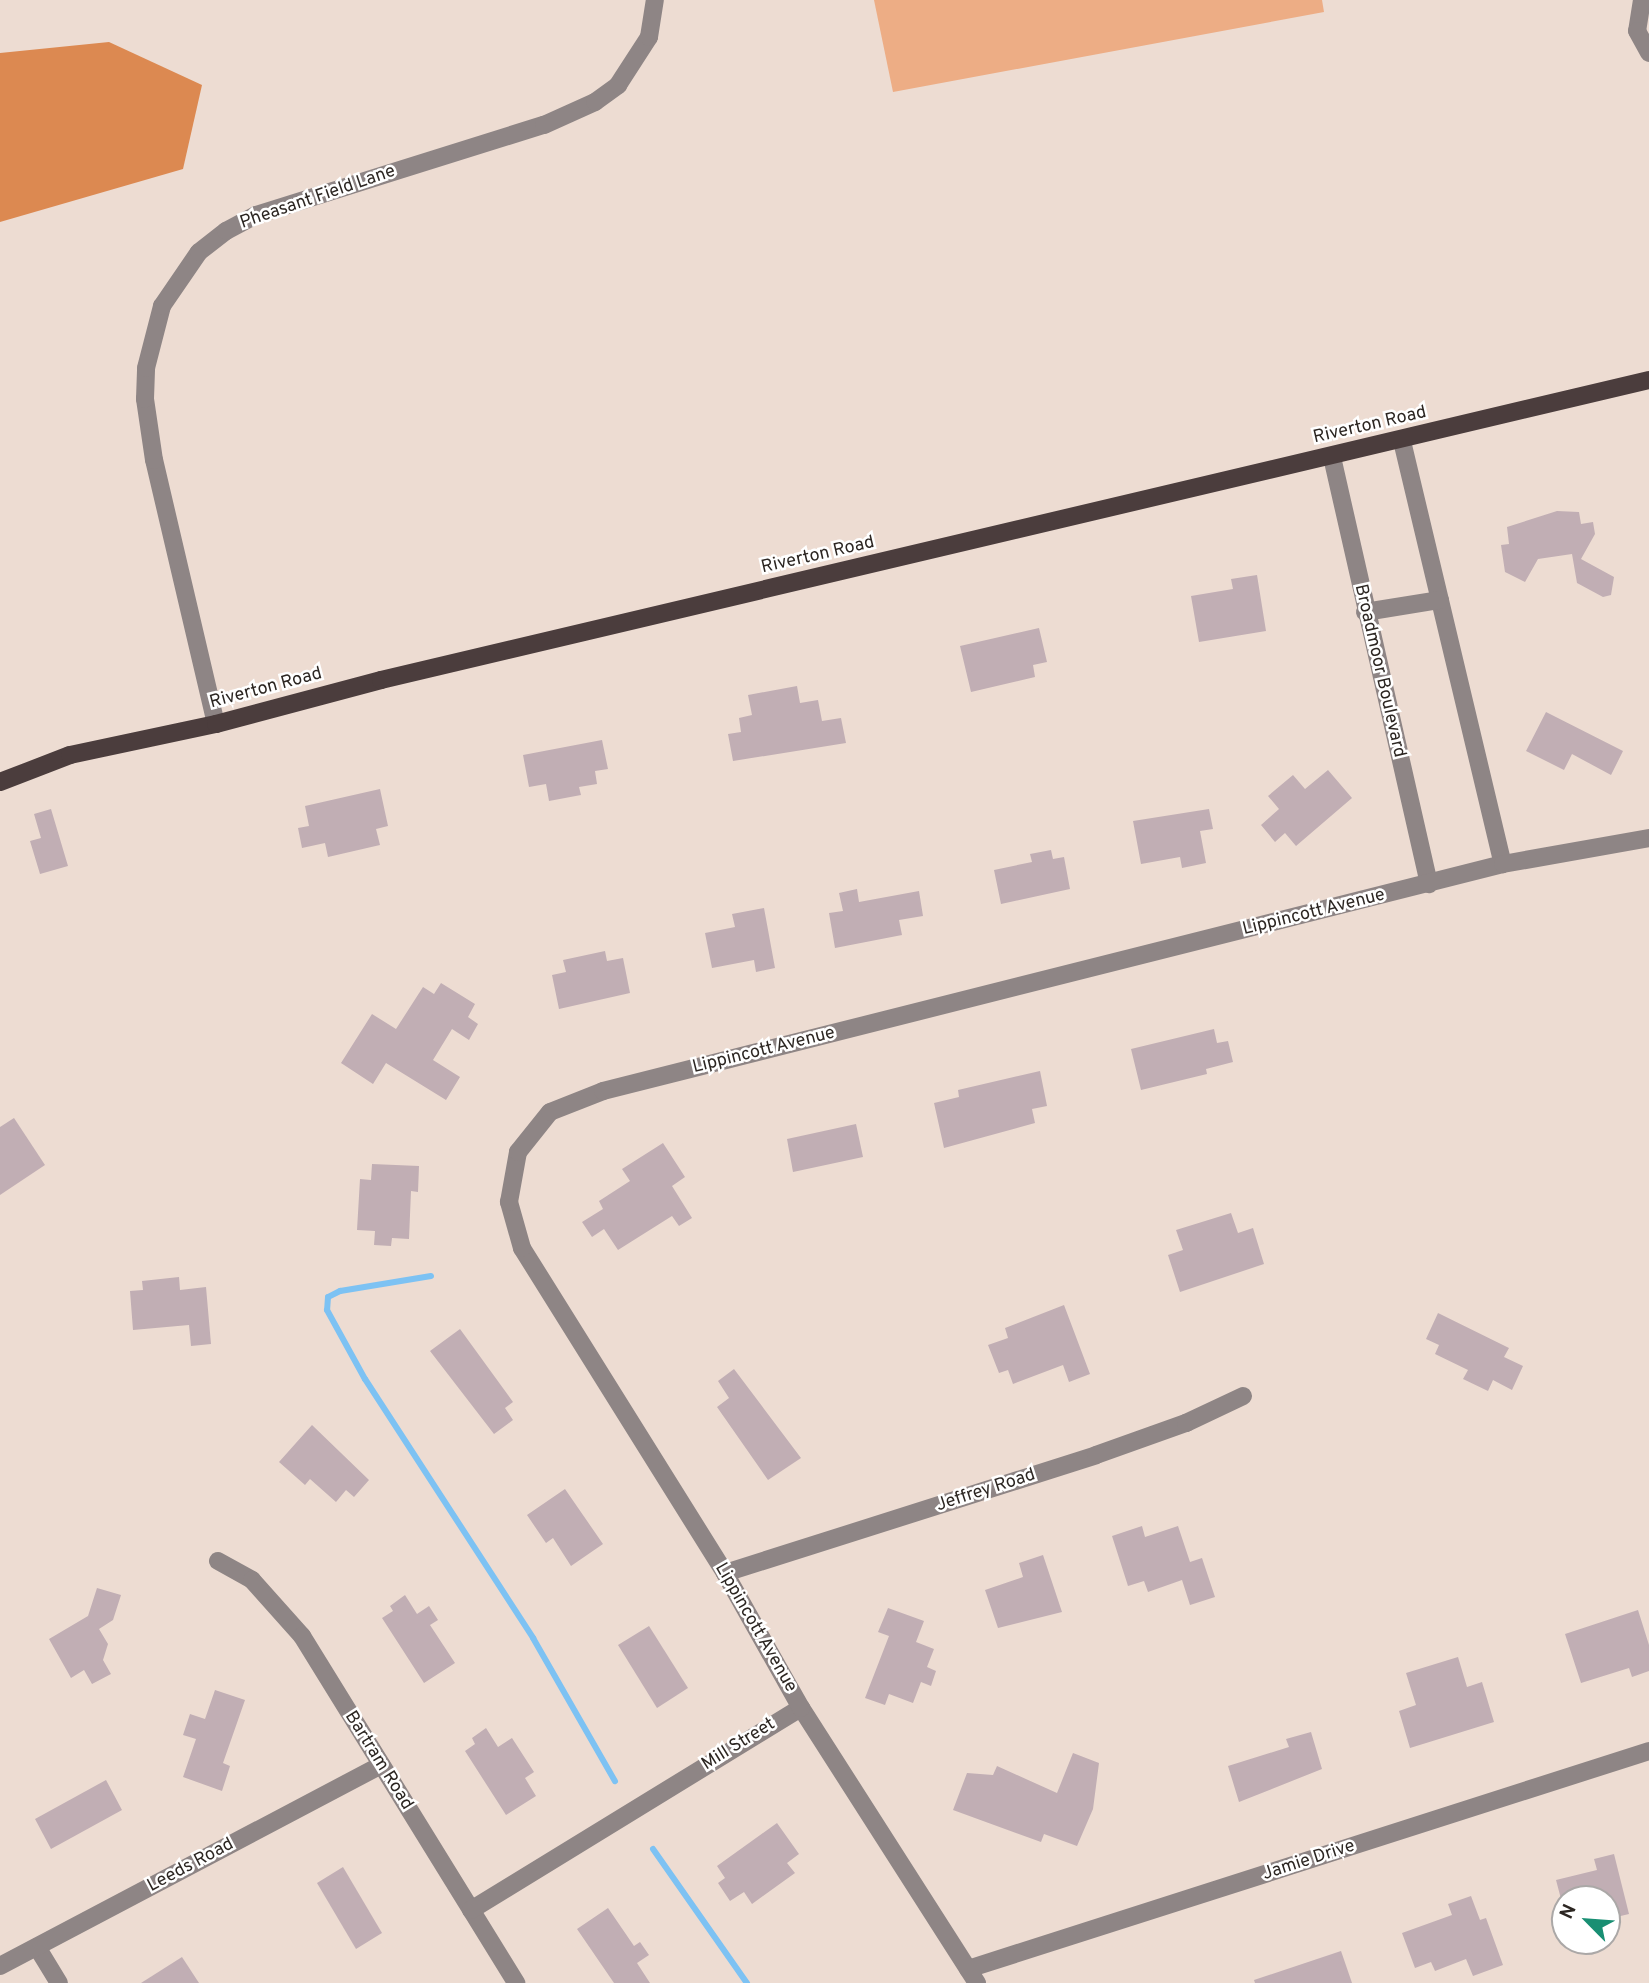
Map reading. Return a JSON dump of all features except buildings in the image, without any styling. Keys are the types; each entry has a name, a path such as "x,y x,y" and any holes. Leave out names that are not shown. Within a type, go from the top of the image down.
{"main road":[{"name":"Riverton Road","path":"0,782 70,755 216,724 381,680 1402,441 1649,380"}],"street":[{"name":"Pheasant Field Lane","path":"216,724 154,460 145,399 146,368 162,306 200,252 226,231 256,215 544,124 595,102 618,85 649,37 655,0"},
{"path":"1642,0 1637,31 1649,53"},
{"path":"1402,441 1503,864"},
{"name":"Broadmoor Boulevard","path":"1332,457 1365,612 1429,884"},
{"path":"1365,612 1440,600"},
{"name":"Lippincott Avenue","path":"801,1708 725,1573 522,1248 509,1202 518,1152 531,1130 550,1112 603,1091 1503,864 1649,838"},
{"name":"Jeffrey Road","path":"725,1573 1096,1455 1186,1423 1243,1396"},
{"name":"Bartram Road","path":"218,1561 252,1580 286,1615 516,1983"},
{"path":"801,1708 973,1976"},
{"name":"Mill Street","path":"471,1910 801,1708"},
{"name":"Jamie Drive","path":"973,1976 1649,1751"},
{"name":"Leeds Road","path":"0,1966 381,1765"},
{"path":"37,1947 59,1983"}],"shaded area":[{"path":"874,0 1322,0 1324,12 893,92"},
{"path":"109,42 202,85 183,169 0,222 0,53"}],"waterway":[{"path":"431,1276 340,1291 328,1297 327,1310 365,1379 533,1638 615,1781"},
{"path":"653,1849 747,1983"}]}
